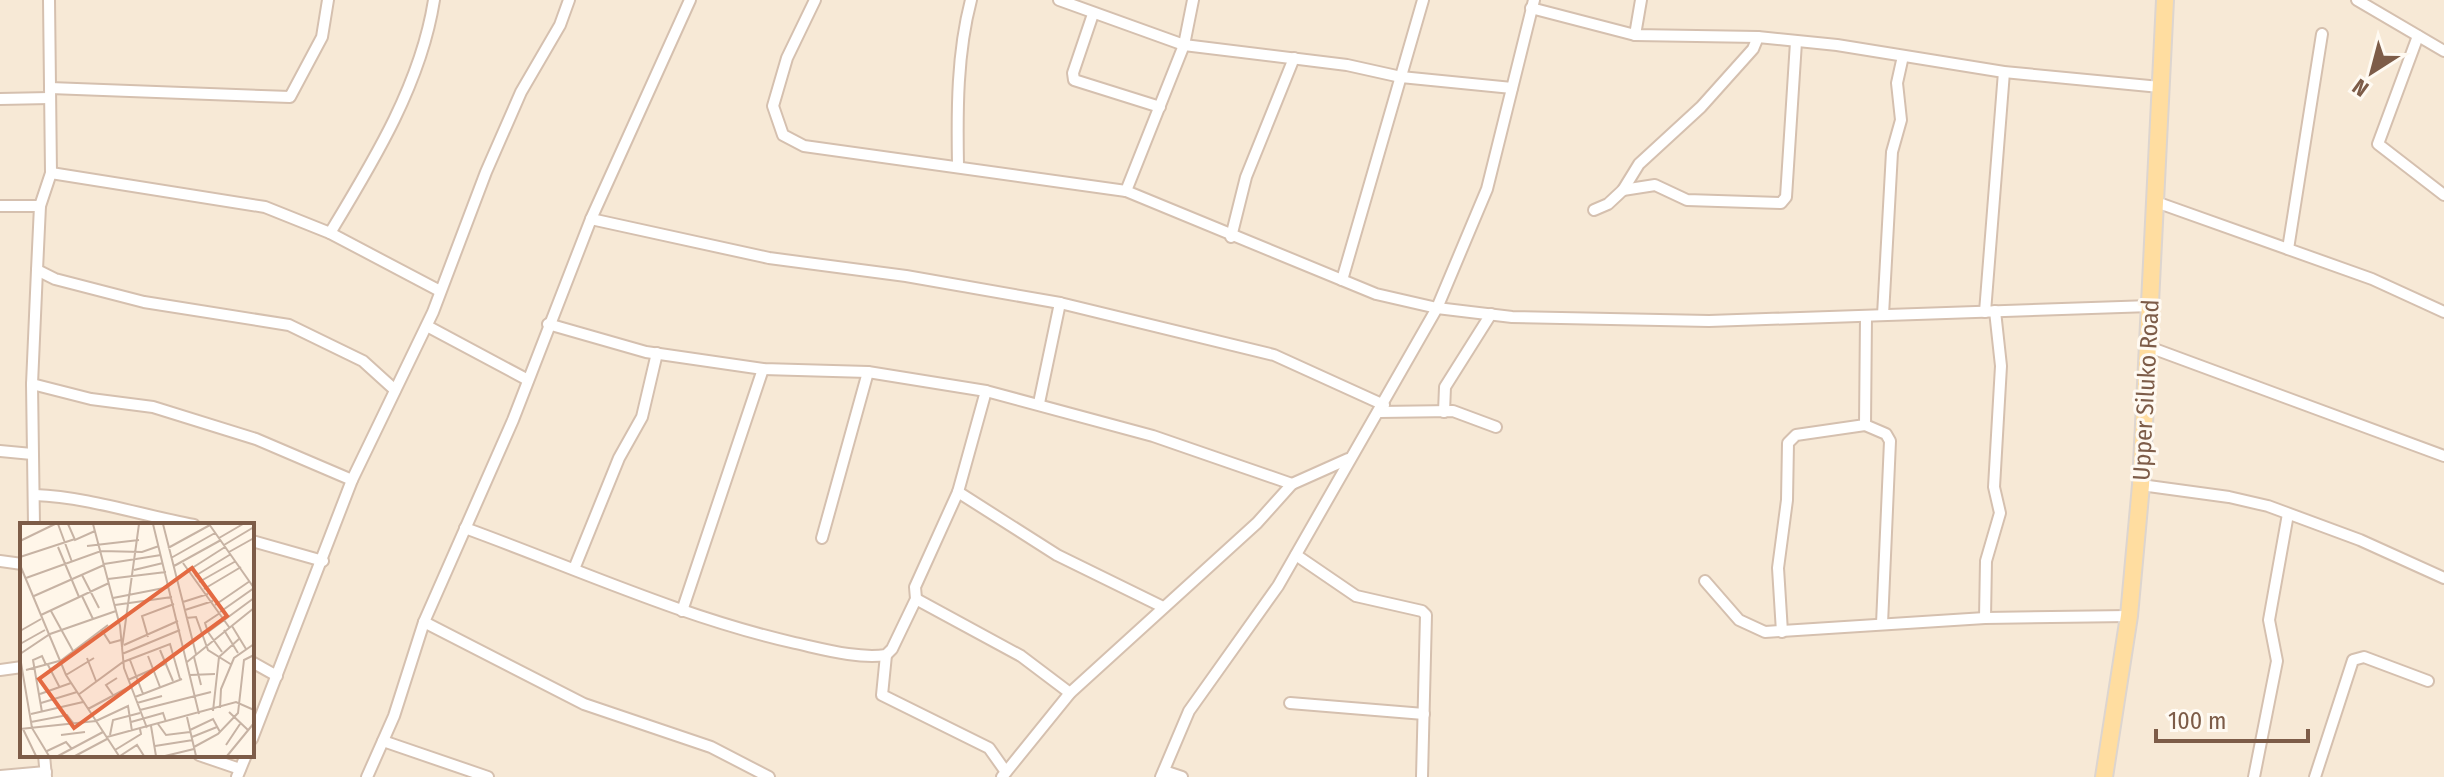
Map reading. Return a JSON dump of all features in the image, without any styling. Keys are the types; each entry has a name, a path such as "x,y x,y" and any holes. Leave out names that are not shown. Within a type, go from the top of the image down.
{"main road":[{"name":"Upper Siluko Road","path":"2104,777 2129,616 2141,485 2165,0"}],"street":[{"path":"34,523 32,384 40,206 51,173 49,0"},
{"path":"0,99 50,93 290,97 322,37 328,0"},
{"path":"330,233 378,152 411,79 434,0"},
{"path":"254,734 352,480 427,326 521,92 560,25 569,0"},
{"path":"367,777 383,741 424,622 528,380 591,219 690,0"},
{"path":"815,0 787,58 773,106 783,135 804,146 958,165 1126,191 1231,237 1376,294 1437,308 1491,314 1709,321 2151,306"},
{"path":"958,0 971,2 957,114 958,165"},
{"path":"1059,0 1184,45 1294,58 1401,77 1512,88"},
{"path":"1126,191 1184,45 1193,0"},
{"path":"1342,280 1423,0"},
{"path":"1635,35 1641,0"},
{"path":"2357,0 2444,51"},
{"path":"1182,777 1162,774 1189,711 1296,555 1348,459 1381,408 1437,308 1487,189 1533,4 1635,35 1758,37 2004,72 2160,87"},
{"path":"1087,8 1074,80 1160,107"},
{"path":"2288,249 2322,34"},
{"path":"2418,36 2378,144 2444,195"},
{"path":"1594,210 1608,204 1623,190 1639,164 1701,107 1753,49 1758,37"},
{"path":"1623,190 1655,185 1687,200 1781,203 1786,197 1796,42"},
{"path":"1883,315 1892,152 1901,120 1897,83 1903,56"},
{"path":"1231,237 1246,177 1294,58"},
{"path":"1985,618 1986,561 2000,513 1994,487 2001,366 1990,312 2004,72"},
{"path":"51,173 265,207 330,233 440,291"},
{"path":"2156,202 2372,279 2444,312"},
{"path":"0,206 40,206"},
{"path":"591,219 769,258 906,276 1060,303 1274,355 1381,408 1453,411 1496,427"},
{"path":"37,270 55,279 144,302 289,325 363,361 395,390"},
{"path":"1039,403 1060,303"},
{"path":"1444,412 1445,387 1491,314"},
{"path":"1865,425 1866,317"},
{"path":"548,324 657,353 763,369 868,372 986,391 1153,436 1292,484"},
{"path":"427,326 528,380"},
{"path":"2149,347 2444,456"},
{"path":"574,569 619,458 642,417 657,353"},
{"path":"682,611 763,369"},
{"path":"822,538 868,372"},
{"path":"32,384 91,399 153,407 256,439 352,480"},
{"path":"986,391 958,492 915,587 916,599 892,649 886,655 882,695 989,748 1004,775 1070,693 1257,523 1292,484 1348,459"},
{"path":"1782,632 1778,568 1787,500 1788,443 1796,435 1865,425 1886,434 1890,441 1882,624"},
{"path":"0,451 32,454"},
{"path":"2141,485 2229,497 2288,514 2390,552 2444,578"},
{"path":"958,492 1057,555 1163,607"},
{"path":"35,495 75,497 123,512 183,523"},
{"path":"2254,777 2277,661 2269,620 2288,514"},
{"path":"465,528 682,611 743,631 825,650 886,655"},
{"path":"254,542 323,561"},
{"path":"1296,555 1356,596 1422,611 1426,615 1422,777"},
{"path":"0,561 20,564"},
{"path":"1705,581 1739,620 1765,632 1985,618 2129,616"},
{"path":"916,599 1021,656 1070,693"},
{"path":"424,622 584,704 711,747 769,777"},
{"path":"2315,777 2353,660 2364,657 2428,681"},
{"path":"254,663 277,676"},
{"path":"0,670 20,667"},
{"path":"1290,703 1424,714"},
{"path":"383,741 488,777"},
{"path":"203,757 239,773"},
{"path":"0,776 46,775"}],"shaded area":[{"path":"0,0 2444,0 2444,777 0,777"}]}
